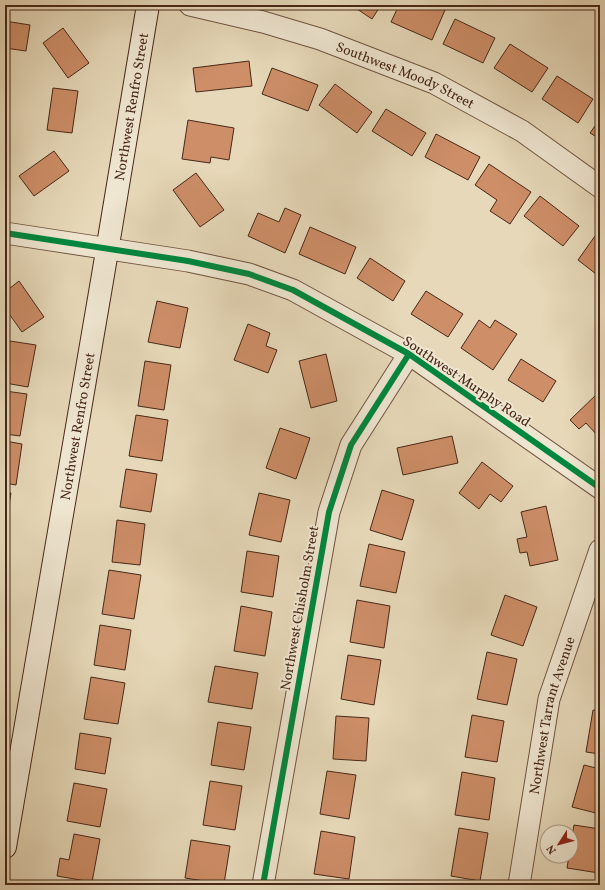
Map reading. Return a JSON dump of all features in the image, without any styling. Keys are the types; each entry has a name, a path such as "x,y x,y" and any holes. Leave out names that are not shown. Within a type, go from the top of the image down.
{"main road":[{"name":"Northwest Renfro Street","path":"5,847 108,249 148,5"}],"street":[{"name":"Southwest Moody Street","path":"190,5 263,22 320,39 434,83 522,131 600,187"},
{"name":"Southwest Murphy Road","path":"5,233 188,261 249,274 293,290 409,354 600,488"},
{"name":"Northwest Chisholm Street","path":"263,885 329,512 351,445 409,354"},
{"name":"Northwest Tarrant Avenue","path":"519,885 549,698 600,550"}],"building":[{"path":"351,5 381,5 372,19"},
{"path":"399,5 414,5 423,9 424,5 435,5 445,10 432,40 391,22"},
{"path":"455,19 495,38 483,63 443,44"},
{"path":"5,21 30,25 26,51 5,48"},
{"path":"63,28 89,63 68,78 43,43"},
{"path":"510,44 548,68 532,92 494,68"},
{"path":"249,61 252,86 196,92 193,68"},
{"path":"272,68 318,85 308,111 262,94"},
{"path":"557,76 593,99 578,123 542,99"},
{"path":"335,84 372,112 357,133 319,105"},
{"path":"53,88 78,91 72,133 47,130"},
{"path":"386,109 426,133 412,156 372,131"},
{"path":"600,119 600,139 590,133"},
{"path":"188,120 234,128 229,160 211,157 210,163 182,159"},
{"path":"436,134 480,157 468,180 425,157"},
{"path":"54,151 69,171 34,196 19,176"},
{"path":"489,164 531,192 510,224 490,211 497,200 475,185"},
{"path":"196,173 224,210 200,227 173,190"},
{"path":"540,196 579,226 563,246 524,216"},
{"path":"285,208 301,215 285,253 248,236 258,213 279,222"},
{"path":"310,227 356,247 345,274 299,254"},
{"path":"595,236 600,240 600,277 578,260"},
{"path":"370,258 405,281 393,301 357,278"},
{"path":"19,281 44,317 22,332 5,308 5,292"},
{"path":"426,291 463,314 448,337 411,314"},
{"path":"157,301 188,308 180,348 148,342"},
{"path":"479,320 490,328 495,320 517,334 493,370 461,348"},
{"path":"248,324 270,333 266,346 277,350 268,373 234,360"},
{"path":"10,341 36,345 28,387 5,383 5,367"},
{"path":"326,354 337,401 311,408 299,361"},
{"path":"521,359 556,381 543,402 508,380"},
{"path":"145,361 171,365 164,410 138,406"},
{"path":"5,391 27,394 20,436 5,434"},
{"path":"600,391 600,434 598,436 586,423 579,429 570,420"},
{"path":"136,415 168,420 162,461 129,456"},
{"path":"280,428 310,438 296,479 266,468"},
{"path":"452,436 458,463 403,475 397,448"},
{"path":"5,441 22,444 16,485 5,483"},
{"path":"482,462 513,486 501,502 490,494 479,509 459,493"},
{"path":"126,469 157,474 151,512 120,507"},
{"path":"382,490 414,500 402,540 370,530"},
{"path":"5,492 11,493 5,528"},
{"path":"259,493 290,500 281,542 249,535"},
{"path":"546,506 558,560 530,566 527,552 520,553 517,539 527,537 521,512"},
{"path":"117,520 145,524 140,565 112,562"},
{"path":"369,544 405,552 396,593 360,586"},
{"path":"247,551 279,556 273,597 241,592"},
{"path":"109,570 141,575 134,619 102,614"},
{"path":"505,595 537,607 523,646 491,635"},
{"path":"357,600 390,606 384,648 350,642"},
{"path":"241,606 272,612 265,656 234,651"},
{"path":"100,625 131,630 125,670 94,665"},
{"path":"487,652 517,659 507,705 477,699"},
{"path":"348,655 381,660 374,705 341,699"},
{"path":"215,666 258,673 252,709 208,702"},
{"path":"91,677 125,683 118,724 84,719"},
{"path":"593,710 600,711 600,754 586,752"},
{"path":"472,715 504,721 497,762 465,757"},
{"path":"336,716 369,718 366,761 333,759"},
{"path":"218,722 251,727 244,770 211,765"},
{"path":"80,733 111,738 105,774 75,769"},
{"path":"584,765 600,769 600,814 572,807"},
{"path":"327,771 356,775 349,819 320,814"},
{"path":"462,772 495,778 489,820 455,815"},
{"path":"210,781 242,786 235,830 203,825"},
{"path":"74,783 107,789 100,827 67,821"},
{"path":"579,826 600,829 599,873 567,868 568,864 579,864"},
{"path":"459,828 488,833 480,881 451,876"},
{"path":"321,831 355,837 349,879 314,874"},
{"path":"74,834 100,839 92,882 57,876 60,858 69,860"},
{"path":"191,840 230,846 224,884 185,878"}],"cycle path":[{"path":"5,233 188,261 249,274 293,290 409,354 600,488"},
{"path":"263,885 329,512 351,445 409,354"}]}
